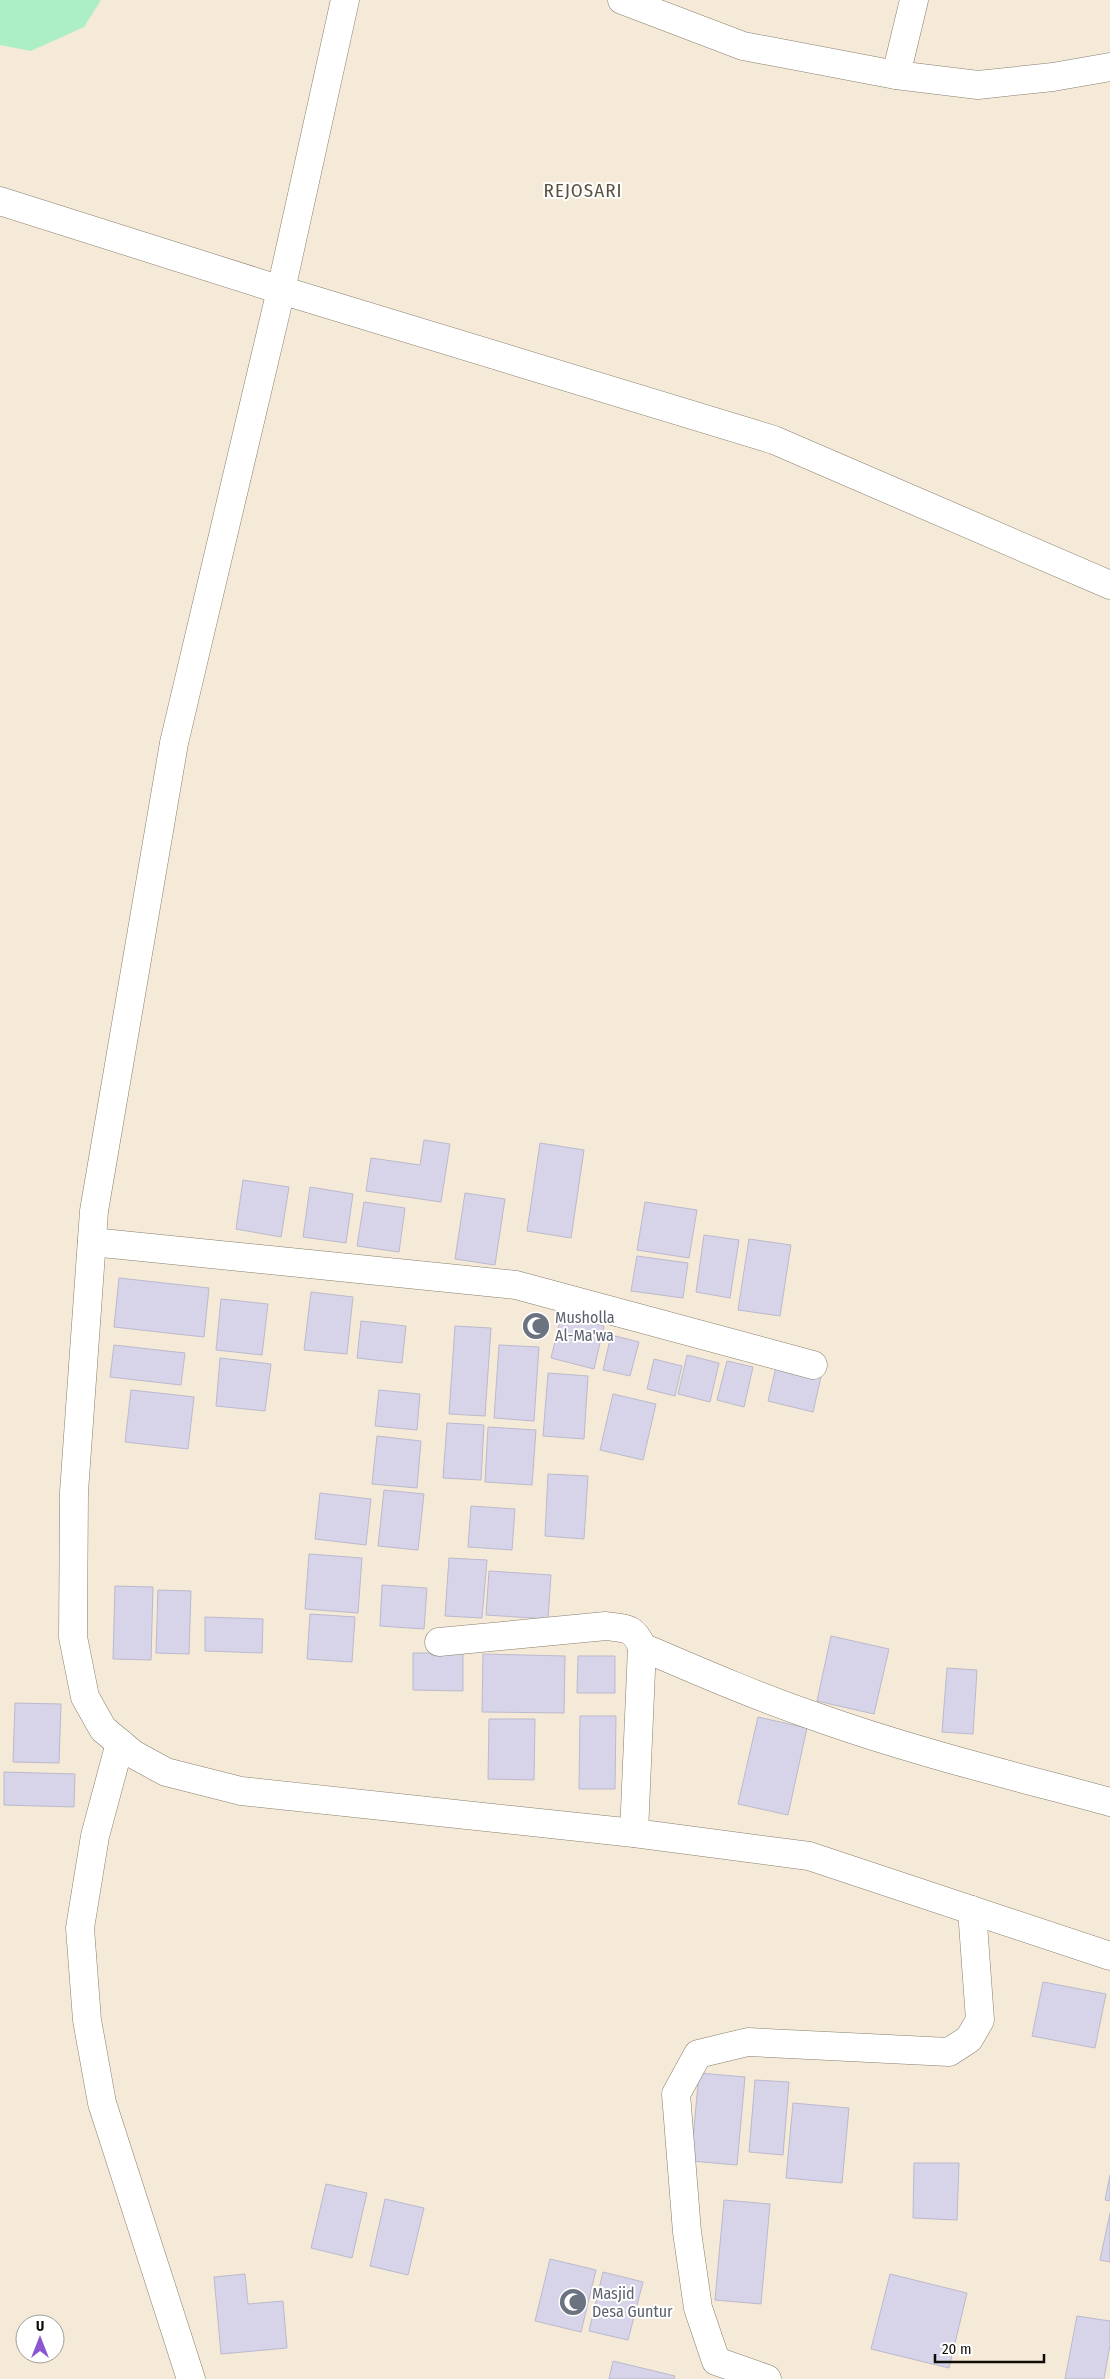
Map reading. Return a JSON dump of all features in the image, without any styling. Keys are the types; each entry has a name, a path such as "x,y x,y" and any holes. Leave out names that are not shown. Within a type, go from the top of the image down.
{"street":[{"path":"344,0 281,290 174,743 94,1212 74,1492 73,1637 84,1697 103,1729 133,1754 166,1772 241,1791 634,1833 809,1856 1110,1956"},
{"path":"622,0 743,46 896,75 978,85 1053,77 1110,67"},
{"path":"896,75 914,0"},
{"path":"0,202 281,290 774,440 1110,585"},
{"path":"92,1242 516,1285 813,1365"},
{"path":"439,1642 606,1626 631,1629 642,1647 634,1833"},
{"path":"642,1647 736,1687 813,1716 985,1769 1110,1802"},
{"path":"120,1743 95,1836 80,1928 87,2020 102,2103 191,2379"},
{"path":"767,2379 716,2361 698,2308 687,2232 676,2094 698,2054 748,2042 949,2052 969,2039 980,2020 972,1910"}],"green space":[{"path":"0,0 101,0 84,27 31,51 0,45"}],"building":[{"path":"424,1140 450,1144 441,1202 366,1191 371,1158 420,1165"},
{"path":"540,1143 584,1150 571,1238 527,1231"},
{"path":"243,1180 289,1187 281,1237 236,1229"},
{"path":"310,1187 353,1194 346,1243 303,1237"},
{"path":"465,1193 505,1199 495,1265 455,1259"},
{"path":"364,1202 405,1208 399,1252 357,1246"},
{"path":"645,1202 697,1210 689,1258 637,1250"},
{"path":"704,1235 739,1240 730,1298 696,1292"},
{"path":"749,1239 791,1245 780,1316 738,1310"},
{"path":"637,1256 688,1263 683,1298 631,1291"},
{"path":"119,1278 209,1288 204,1337 114,1327"},
{"path":"311,1292 353,1297 347,1354 304,1350"},
{"path":"221,1299 268,1304 262,1355 216,1350"},
{"path":"561,1316 604,1326 594,1369 551,1358"},
{"path":"361,1321 406,1326 402,1363 357,1358"},
{"path":"455,1326 491,1328 485,1416 449,1414"},
{"path":"611,1335 639,1342 630,1376 603,1370"},
{"path":"114,1345 185,1353 181,1385 110,1377"},
{"path":"499,1345 539,1347 534,1421 494,1418"},
{"path":"687,1355 719,1363 710,1402 678,1394"},
{"path":"220,1358 271,1364 265,1411 216,1406"},
{"path":"654,1359 682,1366 675,1396 647,1389"},
{"path":"727,1361 753,1367 744,1407 717,1400"},
{"path":"776,1367 821,1377 813,1412 768,1401"},
{"path":"548,1373 588,1376 584,1439 543,1436"},
{"path":"131,1390 194,1397 188,1449 125,1442"},
{"path":"379,1390 420,1394 417,1430 375,1426"},
{"path":"613,1394 656,1404 643,1460 600,1450"},
{"path":"447,1423 484,1425 481,1480 443,1478"},
{"path":"488,1427 536,1430 532,1485 485,1482"},
{"path":"377,1436 421,1441 417,1488 372,1484"},
{"path":"548,1474 588,1476 584,1539 545,1536"},
{"path":"384,1490 424,1494 418,1550 378,1546"},
{"path":"320,1493 371,1499 366,1545 315,1539"},
{"path":"471,1506 515,1509 512,1550 468,1547"},
{"path":"309,1554 362,1558 358,1613 305,1609"},
{"path":"449,1558 487,1560 482,1618 445,1616"},
{"path":"489,1571 551,1575 548,1619 486,1615"},
{"path":"382,1585 427,1588 424,1629 380,1626"},
{"path":"115,1586 153,1587 151,1660 113,1659"},
{"path":"158,1590 191,1591 189,1654 156,1653"},
{"path":"310,1614 355,1617 352,1662 307,1659"},
{"path":"205,1617 263,1619 262,1653 205,1651"},
{"path":"831,1636 889,1649 874,1714 817,1701"},
{"path":"413,1653 463,1653 463,1691 413,1690"},
{"path":"483,1654 565,1656 564,1713 482,1712"},
{"path":"578,1656 615,1656 615,1693 577,1693"},
{"path":"947,1668 977,1670 973,1734 942,1732"},
{"path":"15,1703 61,1704 59,1763 13,1762"},
{"path":"580,1716 616,1716 615,1789 579,1789"},
{"path":"758,1717 807,1728 788,1815 738,1804"},
{"path":"489,1719 535,1719 534,1780 488,1779"},
{"path":"4,1772 75,1774 74,1807 4,1805"},
{"path":"1043,1982 1106,1994 1095,2048 1032,2036"},
{"path":"699,2073 745,2077 737,2165 691,2161"},
{"path":"755,2080 789,2082 783,2155 749,2152"},
{"path":"793,2103 849,2108 842,2183 786,2178"},
{"path":"914,2163 959,2163 957,2220 913,2218"},
{"path":"1110,2175 1110,2201 1105,2200"},
{"path":"326,2184 367,2193 352,2258 311,2248"},
{"path":"385,2199 424,2208 408,2275 370,2266"},
{"path":"724,2200 770,2204 761,2304 715,2300"},
{"path":"1110,2213 1110,2262 1100,2260"},
{"path":"550,2259 596,2270 581,2332 535,2321"},
{"path":"603,2272 643,2282 628,2340 589,2331"},
{"path":"245,2274 248,2304 283,2301 287,2348 221,2354 214,2277"},
{"path":"890,2274 967,2293 949,2368 871,2349"},
{"path":"1077,2316 1110,2321 1110,2345 1104,2379 1065,2379"},
{"path":"613,2361 675,2376 674,2379 609,2379"}],"place":[{"name":"Musholla Al-Ma'wa","path":"536,1326"},
{"name":"Masjid Desa Guntur","path":"573,2302"}],"district":[{"name":"REJOSARI","path":"583,190"}]}
